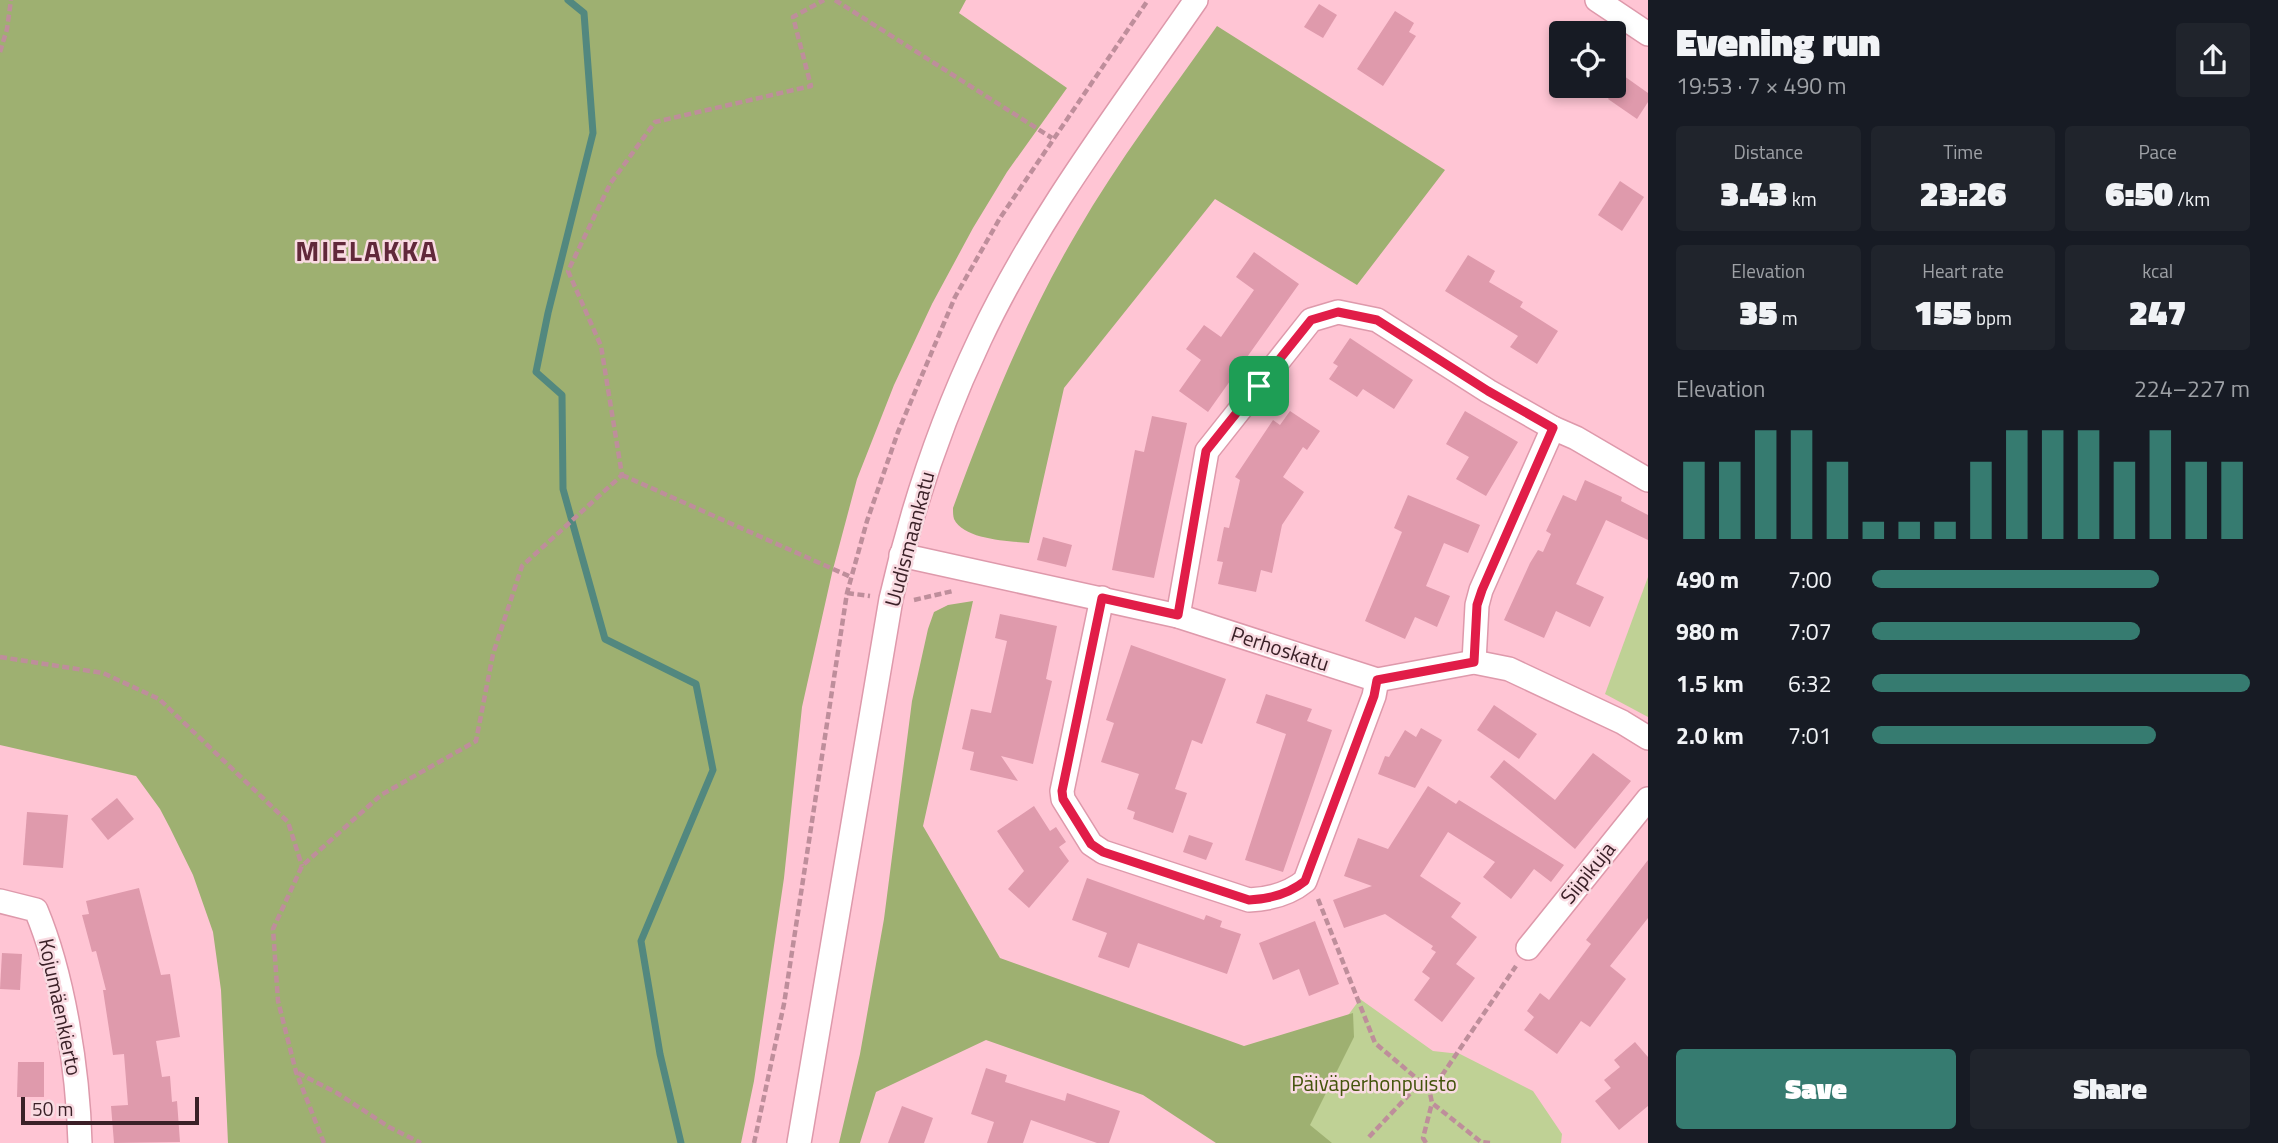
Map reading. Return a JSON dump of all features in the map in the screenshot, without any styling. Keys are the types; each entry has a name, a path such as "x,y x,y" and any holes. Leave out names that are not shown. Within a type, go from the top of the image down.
{"street":[{"name":"Uudismaankatu","path":"799,1143 891,599 901,555 933,454 980,339 1024,258 1082,164 1196,0"},
{"path":"1597,0 1648,34"},
{"path":"1178,615 1206,451 1311,320 1338,312 1377,320 1488,391 1648,480"},
{"path":"1474,662 1477,605 1482,590 1553,428"},
{"name":"Perhoskatu","path":"901,555 1178,615 1377,680 1474,662 1509,669 1622,722 1648,738"},
{"path":"1102,598 1062,791 1063,799 1091,844 1103,852 1249,900 1263,900 1286,893 1305,881 1374,696 1377,680"},
{"name":"Siipikuja","path":"1528,948 1648,799"},
{"name":"Kojumäenkierto","path":"0,901 36,910 46,936 54,961 75,1075 80,1143"}],"path":[{"path":"0,52 11,0"},
{"path":"835,0 1052,138"},
{"path":"622,475 601,346 568,271 610,184 655,122 811,86 793,18 822,1"},
{"path":"622,475 851,577"},
{"path":"324,1143 296,1072 278,1001 273,929 302,866 381,795 476,741 493,654 522,566 622,475"},
{"path":"0,657 103,673 159,699 288,822 302,866"},
{"path":"1305,881 1318,897 1375,1043 1430,1093 1432,1103 1423,1138 1426,1143"},
{"path":"1430,1093 1528,948"},
{"path":"296,1072 421,1143"},
{"path":"1369,1137 1421,1082"},
{"path":"1432,1103 1481,1142 1490,1143"}],"green space":[{"path":"0,0 966,0 959,13 1067,88 1007,172 932,304 894,385 857,479 832,573 802,707 784,878 754,1081 741,1143 228,1143 221,990 213,932 193,875 160,809 136,776 0,745"},
{"path":"1217,26 1445,170 1357,285 1215,199 1064,388 1029,543 988,538 967,531 954,519 953,508 1024,333 1058,265 1109,179"},
{"path":"1648,577 1648,717 1605,694"},
{"path":"973,601 923,826 1000,958 1244,1046 1353,1013 1354,1037 1310,1125 1332,1143 1216,1143 1143,1095 986,1040 876,1092 860,1143 839,1143 860,1054 884,919 912,701 928,629 934,612 948,605"},
{"name":"Päiväperhonpuisto","path":"1360,999 1433,1051 1460,1054 1533,1091 1562,1134 1561,1143 1290,1143 1267,1126"}],"building":[{"path":"1319,4 1337,15 1323,38 1304,27"},
{"path":"1395,11 1414,23 1409,32 1416,36 1383,86 1357,69"},
{"path":"1626,77 1648,93 1648,102 1637,119 1608,99 1626,98"},
{"path":"1620,181 1644,197 1622,231 1598,215"},
{"path":"1254,252 1299,284 1208,412 1179,391 1201,360 1186,349 1204,325 1221,337 1254,290 1236,277"},
{"path":"1468,255 1495,271 1489,282 1523,302 1520,307 1558,331 1537,364 1510,347 1518,336 1445,291"},
{"path":"1350,338 1413,380 1394,409 1363,389 1357,397 1329,379 1338,366 1333,363"},
{"path":"1290,411 1320,431 1307,450 1303,447 1283,477 1304,492 1282,525 1272,573 1261,570 1256,592 1218,584 1223,562 1217,561 1224,527 1229,528 1240,480 1235,477 1273,420 1280,425"},
{"path":"1465,411 1518,442 1486,496 1456,479 1469,457 1446,444"},
{"path":"1152,416 1187,423 1154,578 1112,570 1135,450 1144,452"},
{"path":"1585,480 1622,497 1621,501 1648,515 1648,540 1606,520 1576,584 1604,597 1590,627 1556,611 1544,638 1504,620 1530,563 1538,550 1543,552 1551,534 1546,531 1563,495 1576,501"},
{"path":"1408,495 1480,525 1468,553 1444,543 1426,586 1450,596 1437,627 1415,617 1405,639 1365,621 1402,532 1394,528"},
{"path":"1043,537 1072,545 1066,567 1037,560"},
{"path":"1000,614 1057,626 1046,679 1052,681 1033,764 1001,756 1018,781 970,770 974,752 962,749 971,709 991,713 1007,641 995,638"},
{"path":"1131,645 1226,679 1202,744 1192,740 1175,789 1187,793 1173,833 1133,819 1135,812 1127,809 1139,774 1101,762 1114,723 1106,720"},
{"path":"1266,694 1312,709 1307,721 1332,730 1283,872 1245,860 1286,734 1256,723"},
{"path":"1494,705 1537,734 1519,759 1477,730"},
{"path":"1421,728 1442,740 1415,788 1378,774 1385,756 1389,757 1405,730 1416,737"},
{"path":"1593,753 1631,781 1575,849 1490,777 1504,760 1555,800"},
{"path":"1428,786 1456,804 1459,800 1564,865 1551,882 1534,869 1511,899 1483,877 1495,862 1448,832 1420,876 1461,903 1451,917 1477,937 1456,964 1475,978 1442,1022 1414,1000 1430,978 1422,972 1436,952 1431,949 1433,946 1385,914 1344,928 1333,900 1372,886 1344,876 1358,838 1388,849"},
{"path":"117,798 134,819 108,840 91,819"},
{"path":"1034,806 1050,831 1056,827 1066,842 1059,847 1069,861 1029,908 1008,889 1024,871 997,831"},
{"path":"27,812 68,815 63,868 23,865"},
{"path":"1189,835 1213,843 1206,860 1183,852"},
{"path":"1648,860 1648,918 1610,966 1626,979 1590,1027 1581,1021 1557,1054 1524,1030 1534,1017 1527,1011 1540,993 1549,1000 1591,944 1586,940"},
{"path":"1087,878 1204,920 1206,915 1222,921 1220,927 1241,934 1227,974 1138,943 1129,968 1098,957 1107,933 1072,920"},
{"path":"139,888 161,975 170,974 180,1037 156,1041 162,1077 170,1076 172,1102 177,1101 180,1142 114,1143 111,1106 128,1105 124,1054 113,1055 103,990 106,990 96,951 92,952 82,915 89,914 86,901"},
{"path":"1315,921 1339,984 1309,996 1299,969 1273,980 1259,943"},
{"path":"2,953 22,954 20,990 0,989"},
{"path":"1635,1042 1648,1057 1648,1106 1619,1130 1595,1101 1611,1088 1604,1080 1620,1067 1614,1060"},
{"path":"18,1062 44,1062 44,1097 17,1097"},
{"path":"986,1068 1007,1075 1005,1082 1065,1101 1067,1093 1120,1111 1109,1143 1097,1143 1031,1120 1023,1143 987,1143 994,1122 971,1114"},
{"path":"902,1106 933,1118 924,1143 888,1143"}],"waterway":[{"path":"568,0 584,13 593,133 536,372 562,395 563,489 605,639 696,684 713,770 641,941 660,1054 681,1143"}],"district":[{"name":"MIELAKKA","path":"367,251"}],"route":[{"path":"1338,312 1377,320 1488,391 1553,428 1482,590 1477,605 1474,662 1377,680 1374,696 1305,881 1286,893 1263,900 1249,900 1103,852 1091,844 1063,799 1062,791 1102,598 1178,615 1206,451 1259,386 1311,320 1338,312"}]}
